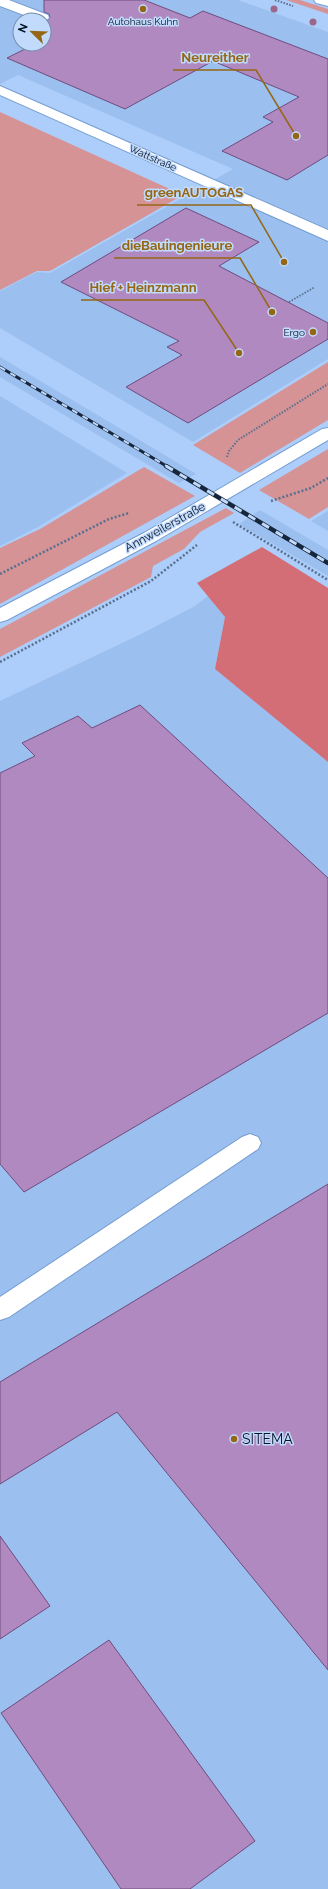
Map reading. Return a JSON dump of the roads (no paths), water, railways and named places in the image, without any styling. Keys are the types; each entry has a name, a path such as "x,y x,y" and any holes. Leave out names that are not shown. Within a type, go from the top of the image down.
{"street":[{"path":"321,0 328,2"},
{"name":"Wattstraße","path":"0,90 328,236"},
{"name":"Annweilerstraße","path":"0,616 150,537 328,433"}],"lane":[{"path":"0,1 28,12"},
{"path":"0,1310 250,1143"}],"railway":[{"path":"0,367 168,467"},
{"path":"166,466 328,563"}],"place":[{"name":"Autohaus Kuhn","path":"143,9"},
{"name":"Neureither","path":"296,136"},
{"name":"greenAUTOGAS","path":"284,262"},
{"name":"dieBauingenieure","path":"272,312"},
{"name":"Ergo","path":"313,332"},
{"name":"Hief + Heinzmann","path":"239,353"},
{"name":"SITEMA","path":"234,1439"}]}
